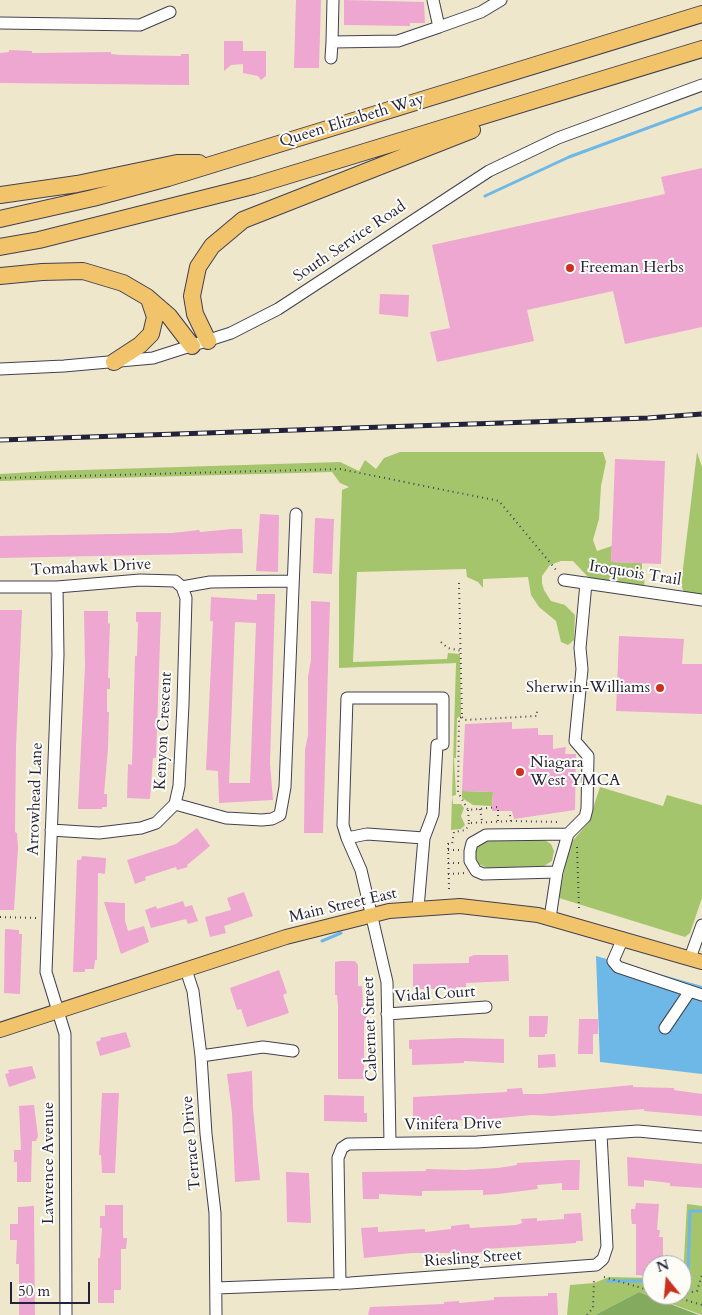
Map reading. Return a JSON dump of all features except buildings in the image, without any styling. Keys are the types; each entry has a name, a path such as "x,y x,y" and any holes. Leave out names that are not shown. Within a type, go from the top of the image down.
{"highway":[{"name":"Queen Elizabeth Way","path":"0,219 93,198 702,14"},
{"name":"Queen Elizabeth Way","path":"0,247 39,240 253,186 702,49"},
{"path":"208,341 195,314 192,296 198,267 212,246 243,220 336,182 617,75"},
{"path":"0,195 77,184 177,163 216,162"},
{"path":"0,276 83,271 123,283 147,298 169,316 192,346"},
{"path":"114,362 140,345 151,334 155,317 147,298"}],"main road":[{"name":"Main Street East","path":"0,1030 286,937 371,915 418,908 460,906 490,908 550,918 696,960"}],"street":[{"path":"331,58 332,0"},
{"path":"433,0 439,27"},
{"path":"332,42 398,41 480,12 501,0"},
{"path":"0,23 140,25 170,12"},
{"name":"South Service Road","path":"0,369 153,358 231,333 278,309 489,171 558,138 702,84"},
{"path":"175,804 226,818 272,820 280,815 285,787 296,514"},
{"name":"Tomahawk Drive","path":"0,588 140,580 175,581 182,586"},
{"name":"Iroquois Trail","path":"564,580 702,600"},
{"path":"182,586 210,582 292,581"},
{"path":"550,918 556,872 568,834 585,817 587,809 588,756 575,741 582,669 580,648 586,583"},
{"name":"Arrowhead Lane","path":"57,586 58,655 46,972 59,1012"},
{"name":"Kenyon Crescent","path":"51,830 99,833 141,828 156,823 175,804 179,786 183,704 186,598 182,586"},
{"name":"Cabernet Street","path":"390,1143 387,982 361,870 343,826 347,698 443,698 443,744 437,745 433,814 424,838"},
{"path":"347,838 367,834 424,838 418,908"},
{"path":"556,872 483,874 476,871 470,861 472,843 486,834 568,834"},
{"path":"696,960 702,925"},
{"path":"623,938 614,961 618,967 696,993 665,1028"},
{"name":"Terrace Drive","path":"186,970 193,991 201,1056 206,1134 215,1213 216,1315"},
{"name":"Vidal Court","path":"387,1014 486,1007"},
{"name":"Lawrence Avenue","path":"59,1012 65,1034 66,1315"},
{"path":"201,1056 263,1047 293,1051"},
{"name":"Vinifera Drive","path":"340,1284 338,1158 342,1148 353,1143 477,1142 638,1131 702,1137"},
{"name":"Riesling Street","path":"216,1288 340,1284 596,1265 603,1259 607,1247 601,1134"}],"path":[{"path":"0,478 340,469 499,501 564,580"},
{"path":"449,889 448,844 452,844 453,834 466,830 469,823 468,810 458,792 459,718 462,717 459,583"},
{"path":"441,642 448,648 462,651"},
{"path":"462,717 464,720 537,716 537,708"},
{"path":"468,810 498,807 498,821"},
{"path":"480,809 482,822"},
{"path":"511,821 510,815 513,815"},
{"path":"469,823 498,821 555,821 562,823"},
{"path":"576,844 579,908"},
{"path":"448,850 463,850"},
{"path":"448,863 464,862"},
{"path":"448,874 464,874"},
{"path":"0,917 47,918"},
{"path":"692,1292 697,1291 702,1275"},
{"path":"604,1277 642,1288"},
{"path":"587,1315 593,1308 594,1280"}],"green space":[{"path":"400,452 603,452 606,462 601,486 599,519 593,540 597,551 612,546 611,562 642,563 642,571 645,573 644,588 590,579 573,561 561,561 550,565 542,576 544,590 551,601 565,605 575,615 574,640 568,645 561,642 556,621 539,607 531,595 528,577 483,579 483,588 478,582 467,577 466,569 357,572 353,662 447,659 448,653 460,654 461,716 457,718 456,758 454,758 456,795 452,796 456,663 339,668 339,575 342,490 349,487 340,483 332,472 0,481 0,474 50,471 340,462 359,471 365,460 376,469 384,458"},
{"path":"697,452 702,467 702,595 684,592 681,585"},
{"path":"600,787 663,806 667,795 702,805 702,898 690,933 685,937 559,898 569,845 588,823"},
{"path":"462,791 493,792 492,806 473,805 462,798"},
{"path":"452,796 453,804 461,804 464,808 461,816 465,825 461,829 451,830"},
{"path":"543,839 551,844 554,851 552,861 544,866 487,868 479,864 475,856 477,846 484,841"},
{"path":"687,1204 702,1206 702,1315 675,1305 692,1305 692,1255 684,1255"},
{"path":"609,1277 642,1278 642,1293 639,1292 595,1315 567,1315 570,1285 594,1283"},
{"path":"639,1292 642,1293 642,1305 673,1305 699,1315 595,1315"}],"water":[{"path":"596,956 702,986 702,1074 600,1062"}],"waterway":[{"path":"485,196 569,157 702,108"},
{"path":"322,941 341,933"},
{"path":"689,1255 690,1211 702,1211"},
{"path":"608,1281 642,1281"}],"railway":[{"path":"0,440 648,418 702,414"}],"place":[{"name":"Freeman Herbs","path":"570,268"},
{"name":"Sherwin-Williams","path":"660,688"},
{"name":"Niagara West YMCA","path":"520,772"}]}
